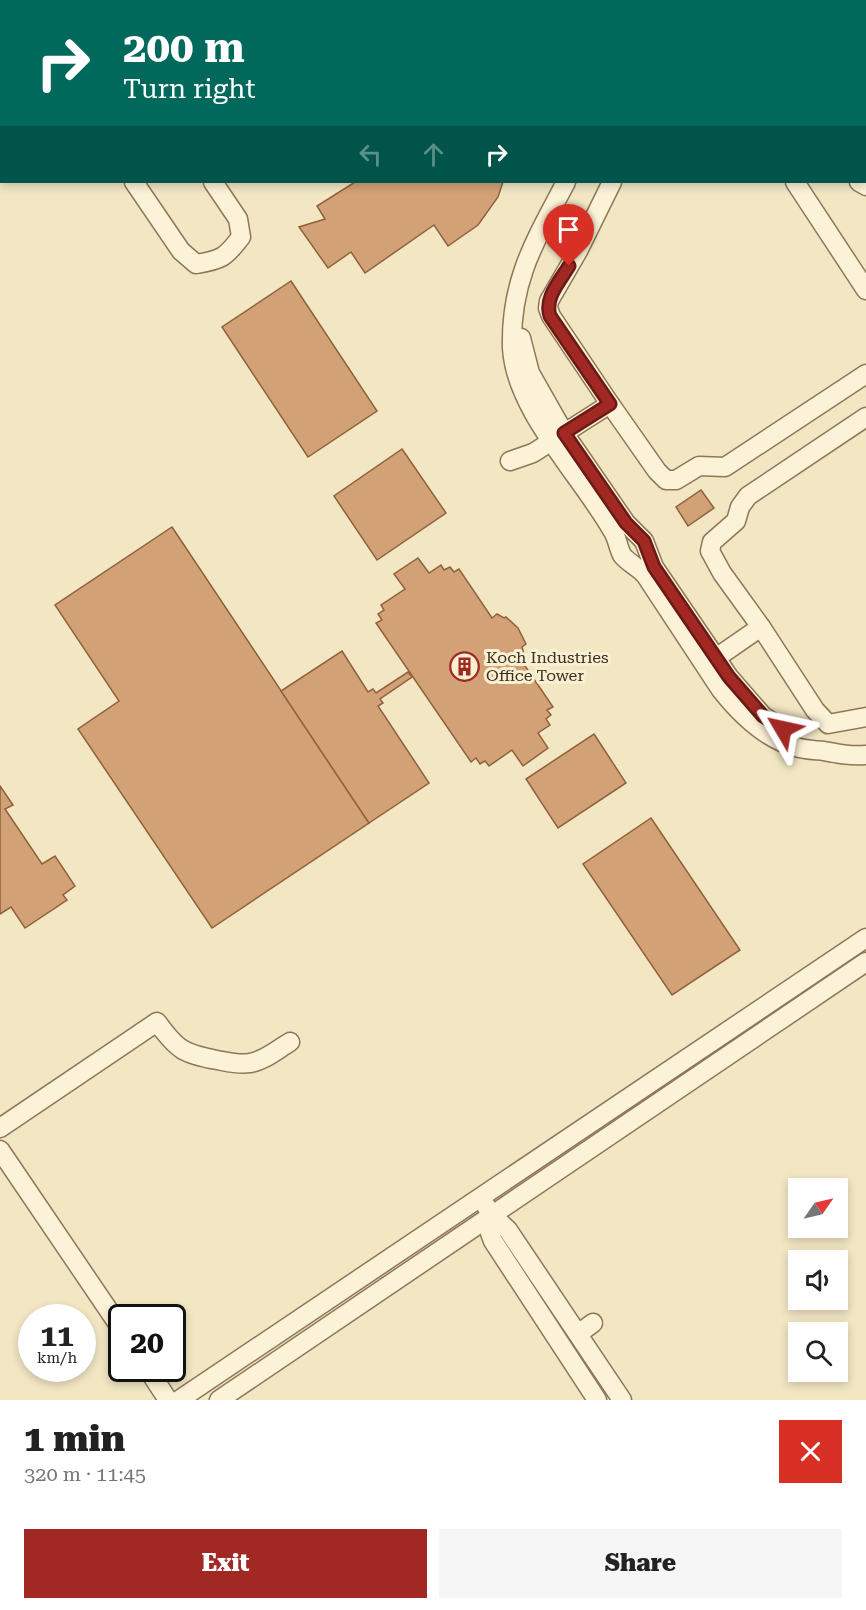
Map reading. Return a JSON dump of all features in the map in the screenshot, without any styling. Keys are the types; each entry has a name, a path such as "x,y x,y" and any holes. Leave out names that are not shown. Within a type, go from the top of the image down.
{"lane":[{"path":"135,183 181,251 196,264 217,261 231,250 241,237 238,219 214,183"},
{"path":"565,183 528,254 516,292 515,316 530,373 558,437 620,527 644,541 649,571 721,690 735,708 750,722 794,747 847,756 866,755"},
{"path":"612,183 578,251 549,301 548,308 550,316 610,404 657,471 666,480 676,480 699,466 725,467 866,374"},
{"path":"796,183 865,285"},
{"path":"510,461 533,453 610,404"},
{"path":"866,417 748,496 740,507 736,521 712,542 710,551 722,573 761,627 815,710 828,724 866,717"},
{"path":"620,527 623,556 649,571 740,691 763,716 783,729 831,752"},
{"path":"716,658 761,627"},
{"path":"178,1400 866,938"},
{"path":"219,1400 866,962"},
{"path":"766,1004 778,1022"},
{"path":"0,1128 158,1022 169,1039 192,1056 237,1064 251,1063 266,1057 290,1042"},
{"path":"0,1150 108,1309"},
{"path":"480,1196 492,1215 508,1230 622,1400"},
{"path":"492,1215 490,1233 493,1241 597,1400"},
{"path":"578,1334 593,1323"},
{"path":"156,1382 168,1400"}],"building":[{"path":"353,183 503,183 498,197 478,225 448,246 434,225 365,273 351,252 328,268 299,227 325,219 317,206"},
{"path":"291,281 377,411 308,457 222,327"},
{"path":"402,449 446,513 377,560 334,496"},
{"path":"701,490 714,508 688,526 676,507"},
{"path":"172,527 369,823 212,928 78,729 119,701 55,605"},
{"name":"Koch Industries Office Tower","path":"418,558 429,573 441,565 444,570 450,567 454,572 459,569 492,618 497,614 506,617 518,628 526,644 522,647 525,657 521,660 553,707 547,710 551,715 546,719 550,725 538,733 548,748 523,766 512,750 489,766 485,761 480,764 476,758 471,762 376,623 382,620 378,614 384,610 381,605 405,589 394,574"},
{"path":"342,651 368,692 373,689 376,693 408,672 412,677 380,699 383,703 378,706 429,783 369,823 281,691"},
{"path":"594,734 626,783 558,828 526,779"},
{"path":"0,786 13,805 5,809 42,864 55,856 75,886 63,895 67,900 25,928 11,907 0,914"},
{"path":"651,818 740,950 672,995 583,864"}],"place":[{"name":"Koch Industries Office Tower","path":"465,666"}],"route":[{"path":"569,266 549,301 550,316 610,404 564,433 626,523 644,541 654,567 729,677 763,716 783,729"}]}
